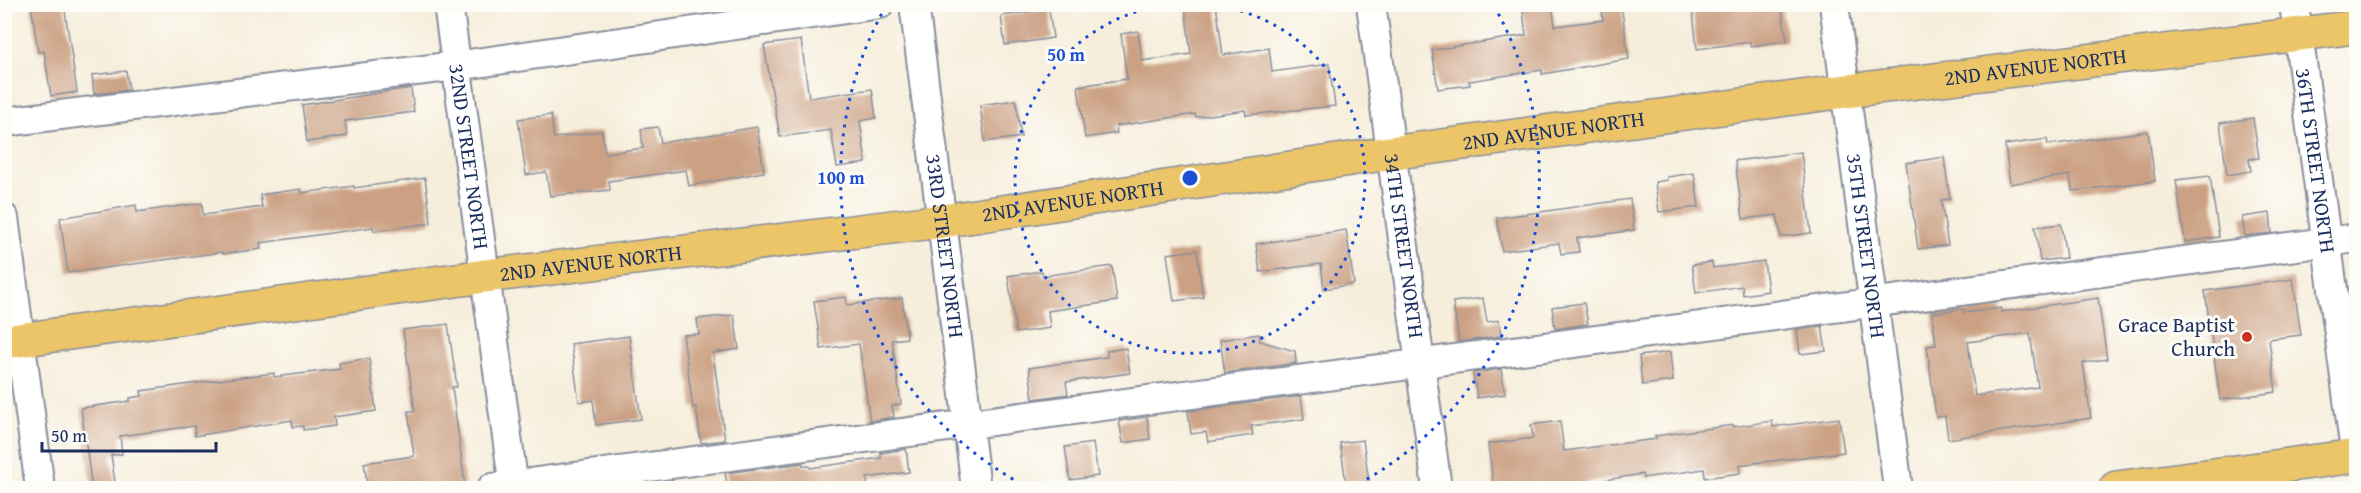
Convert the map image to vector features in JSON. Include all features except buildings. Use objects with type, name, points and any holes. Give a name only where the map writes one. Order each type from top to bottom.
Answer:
[{"type":"main road","name":"2ND AVENUE NORTH","points":[[12,341],[485,276],[942,221],[1390,153],[1846,91],[2296,20],[2356,27]]},
{"type":"main road","points":[[2116,489],[2356,456]]},
{"type":"street","name":"32ND STREET NORTH","points":[[448,4],[485,276],[506,488]]},
{"type":"street","points":[[4,122],[456,66],[880,4]]},
{"type":"street","name":"33RD STREET NORTH","points":[[914,4],[976,489]]},
{"type":"street","name":"34TH STREET NORTH","points":[[1371,4],[1437,489]]},
{"type":"street","name":"35TH STREET NORTH","points":[[1834,4],[1898,489]]},
{"type":"street","name":"36TH STREET NORTH","points":[[2296,20],[2356,456]]},
{"type":"street","points":[[4,218],[12,341],[40,489]]},
{"type":"street","points":[[506,488],[2356,238]]},
{"type":"place","name":"Grace Baptist Church","points":[[2247,337]]}]
